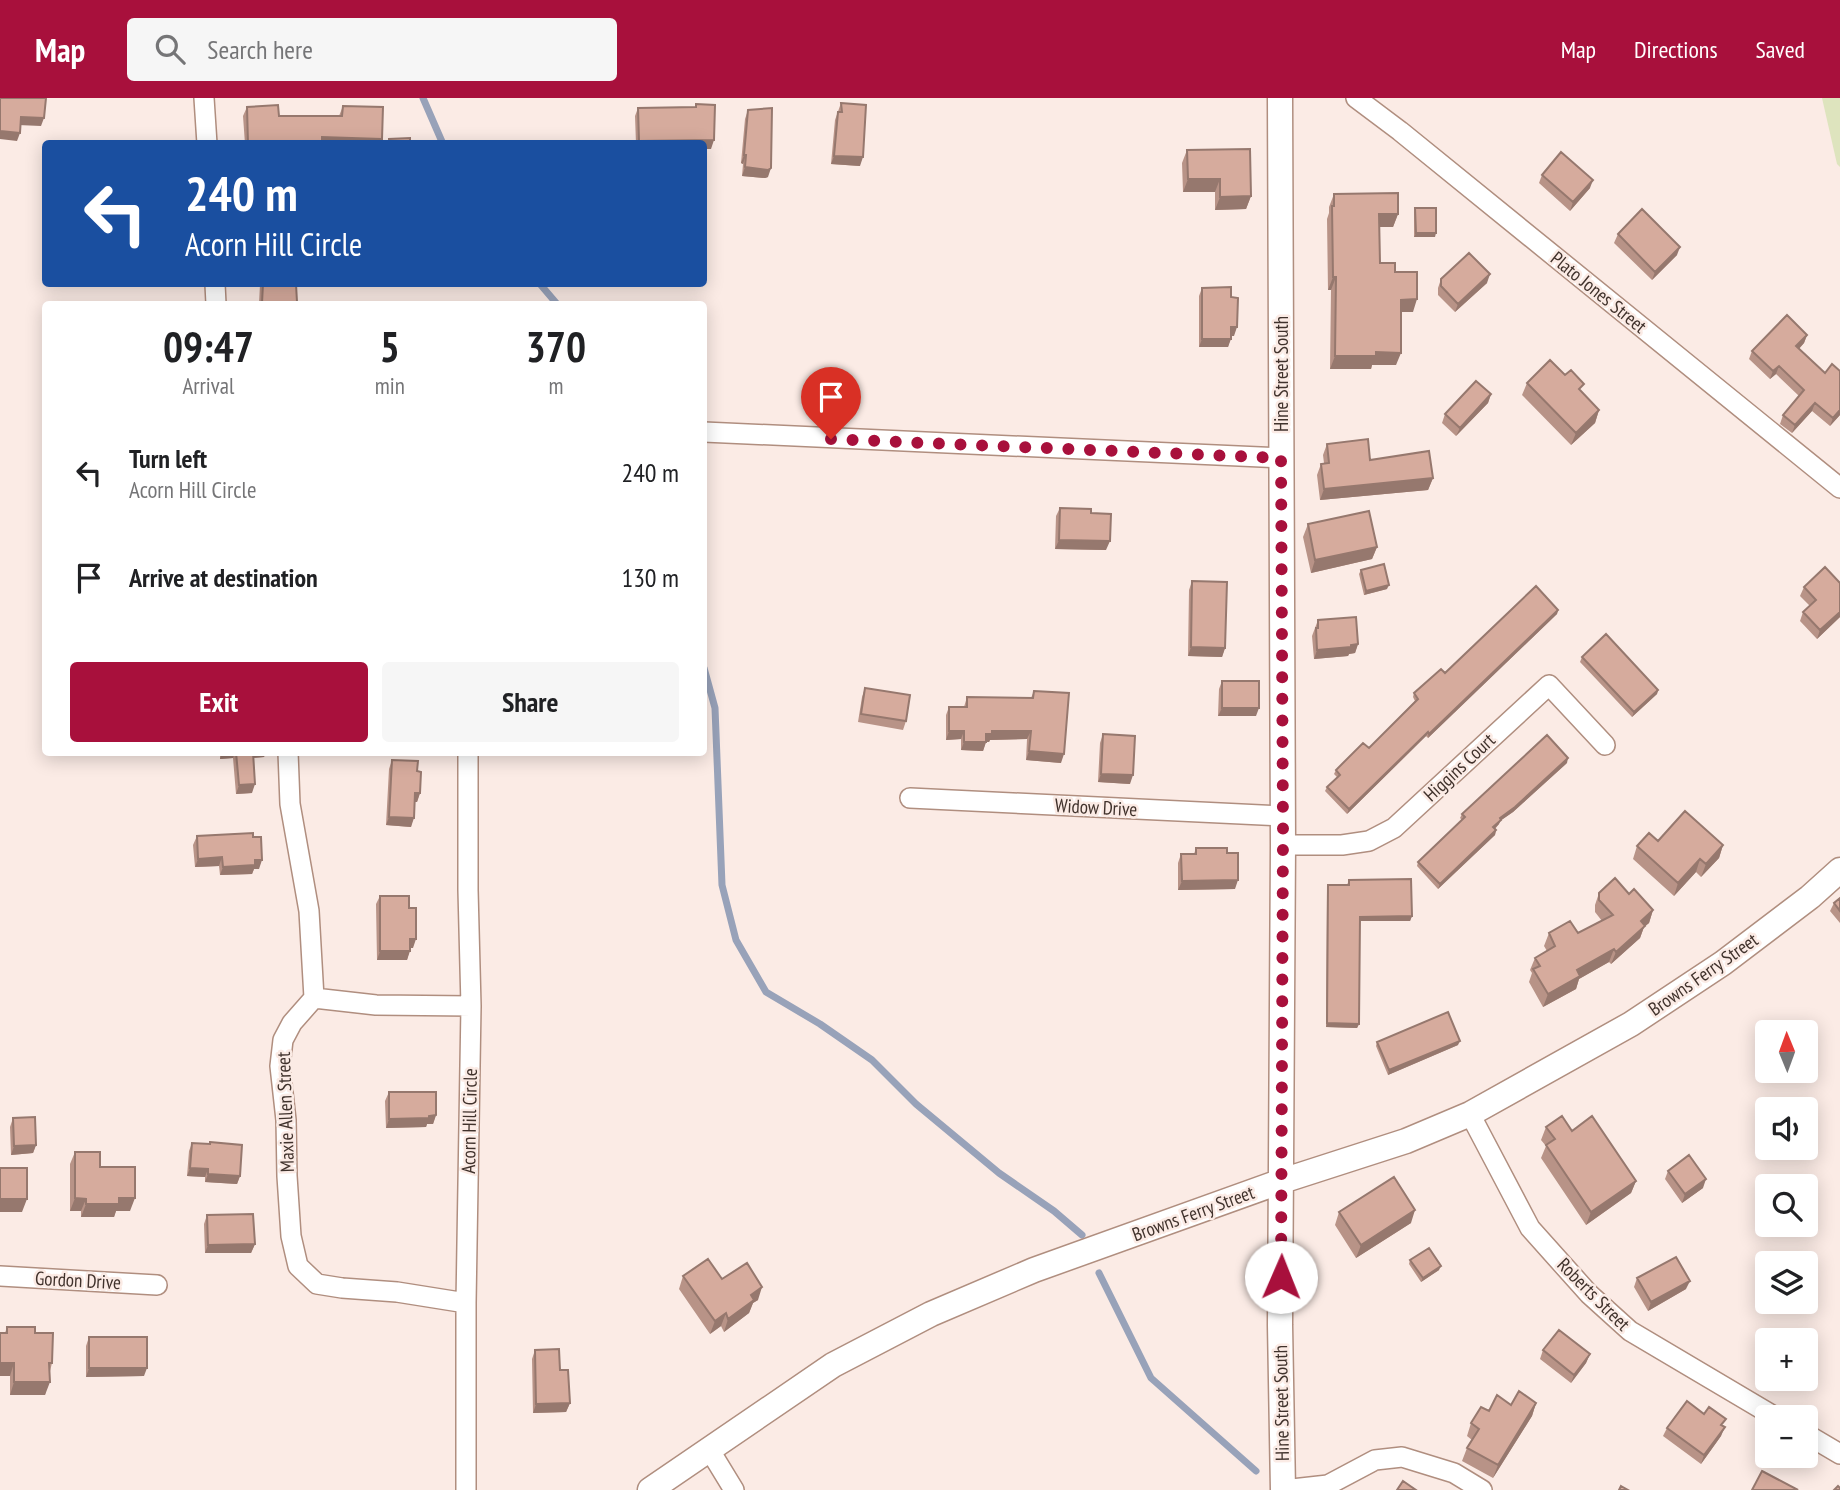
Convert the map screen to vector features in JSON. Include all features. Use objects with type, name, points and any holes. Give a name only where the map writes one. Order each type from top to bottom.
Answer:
[{"type":"street","points":[[204,98],[206,140]]},
{"type":"street","name":"Hine Street South","points":[[1280,98],[1283,816],[1280,1325],[1283,1490]]},
{"type":"street","name":"Plato Jones Street","points":[[1356,98],[1401,131],[1840,488]]},
{"type":"street","points":[[707,432],[1281,458]]},
{"type":"street","name":"Higgins Court","points":[[1283,845],[1342,845],[1369,841],[1394,828],[1549,685],[1605,745]]},
{"type":"street","points":[[289,756],[290,804],[309,911],[314,998],[376,1005],[471,1006]]},
{"type":"street","name":"Acorn Hill Circle","points":[[466,1490],[471,1006],[468,756]]},
{"type":"street","name":"Widow Drive","points":[[910,798],[1283,816]]},
{"type":"street","name":"Browns Ferry Street","points":[[650,1490],[833,1365],[931,1314],[1034,1270],[1282,1181],[1406,1142],[1469,1114],[1631,1024],[1723,963],[1840,870]]},
{"type":"street","name":"Maxie Allen Street","points":[[314,998],[292,1023],[283,1040],[280,1066],[286,1120],[291,1236],[298,1266],[317,1284],[397,1292],[466,1303]]},
{"type":"street","name":"Roberts Street","points":[[1469,1114],[1530,1228],[1588,1294],[1630,1331],[1755,1405]]},
{"type":"street","name":"Gordon Drive","points":[[0,1276],[157,1285]]},
{"type":"street","points":[[1818,1441],[1840,1454]]},
{"type":"street","points":[[709,1449],[734,1490]]},
{"type":"street","points":[[1283,1490],[1328,1485],[1375,1460],[1402,1457],[1454,1473],[1482,1490]]},
{"type":"green space","points":[[1822,98],[1840,98],[1840,167],[1837,164]]},
{"type":"building","points":[[0,98],[46,98],[44,118],[21,117],[20,133],[0,131]]},
{"type":"building","points":[[841,103],[866,105],[863,157],[834,156],[838,112],[842,112]]},
{"type":"building","points":[[696,104],[715,105],[714,140],[639,140],[638,108],[696,107]]},
{"type":"building","points":[[278,105],[279,116],[342,116],[343,106],[383,107],[382,139],[322,137],[322,140],[248,140],[247,107]]},
{"type":"building","points":[[772,108],[771,168],[768,170],[745,167],[748,110]]},
{"type":"building","points":[[410,138],[410,140],[389,140]]},
{"type":"building","points":[[1250,149],[1251,196],[1220,197],[1220,179],[1188,179],[1187,150]]},
{"type":"building","points":[[1561,152],[1593,180],[1573,202],[1542,175]]},
{"type":"building","points":[[1398,193],[1398,214],[1379,214],[1380,263],[1395,263],[1395,272],[1417,272],[1417,299],[1401,300],[1401,353],[1376,352],[1376,356],[1335,356],[1334,194]]},
{"type":"building","points":[[1415,208],[1436,208],[1436,233],[1416,233]]},
{"type":"building","points":[[1642,209],[1680,247],[1655,272],[1618,234]]},
{"type":"building","points":[[1469,253],[1490,274],[1458,304],[1441,286],[1441,279]]},
{"type":"building","points":[[263,287],[296,287],[297,301],[262,301]]},
{"type":"building","points":[[1231,287],[1231,297],[1238,298],[1237,327],[1231,327],[1231,339],[1202,339],[1202,288]]},
{"type":"building","points":[[1787,315],[1807,335],[1796,346],[1825,373],[1832,364],[1840,371],[1840,410],[1833,418],[1815,403],[1795,425],[1783,415],[1804,390],[1779,366],[1773,371],[1752,351]]},
{"type":"building","points":[[1550,360],[1565,375],[1571,370],[1584,384],[1579,389],[1599,410],[1576,433],[1527,383]]},
{"type":"building","points":[[1476,381],[1491,394],[1460,428],[1445,414]]},
{"type":"building","points":[[1368,439],[1370,460],[1429,451],[1433,478],[1324,489],[1321,464],[1329,463],[1327,444]]},
{"type":"building","points":[[1060,508],[1091,509],[1091,513],[1111,514],[1110,541],[1059,540]]},
{"type":"building","points":[[1369,511],[1377,547],[1315,560],[1308,524]]},
{"type":"building","points":[[1384,564],[1389,585],[1366,591],[1361,570]]},
{"type":"building","points":[[1825,567],[1840,583],[1840,612],[1820,630],[1803,612],[1816,600],[1804,587]]},
{"type":"building","points":[[1192,581],[1227,582],[1225,648],[1191,647]]},
{"type":"building","points":[[1536,586],[1558,610],[1349,809],[1327,787],[1340,775],[1336,770],[1363,743],[1369,748],[1418,699],[1414,693],[1441,669],[1445,673]]},
{"type":"building","points":[[1356,617],[1358,644],[1317,650],[1318,620]]},
{"type":"building","points":[[1606,634],[1658,690],[1634,712],[1582,657]]},
{"type":"building","points":[[1222,681],[1259,681],[1259,708],[1222,708]]},
{"type":"building","points":[[865,688],[910,695],[906,721],[861,714]]},
{"type":"building","points":[[1034,691],[1069,693],[1064,754],[1029,751],[1031,731],[992,731],[992,734],[986,734],[986,742],[964,742],[964,731],[949,731],[949,707],[967,707],[967,697],[1033,698]]},
{"type":"building","points":[[1103,734],[1135,736],[1133,775],[1101,774]]},
{"type":"building","points":[[1547,735],[1568,758],[1500,818],[1493,827],[1496,830],[1440,884],[1418,862],[1465,817],[1462,814]]},
{"type":"building","points":[[236,756],[253,756],[255,784],[239,785]]},
{"type":"building","points":[[392,760],[418,761],[417,771],[421,772],[420,793],[415,793],[414,818],[389,817]]},
{"type":"building","points":[[1685,811],[1723,845],[1706,864],[1700,859],[1678,883],[1637,846],[1649,833],[1658,841]]},
{"type":"building","points":[[253,833],[253,837],[261,837],[262,860],[255,860],[255,865],[223,867],[222,857],[198,859],[197,836]]},
{"type":"building","points":[[1196,848],[1227,848],[1227,853],[1238,853],[1238,880],[1182,881],[1181,854],[1196,854]]},
{"type":"building","points":[[1615,878],[1629,894],[1634,889],[1653,910],[1641,921],[1645,926],[1616,952],[1614,949],[1577,970],[1580,976],[1548,994],[1533,969],[1540,966],[1535,958],[1555,946],[1549,933],[1570,921],[1578,933],[1613,915],[1599,900],[1599,893]]},
{"type":"building","points":[[1411,879],[1412,916],[1360,917],[1359,1024],[1327,1023],[1328,885],[1349,885],[1349,880]]},
{"type":"building","points":[[380,896],[409,896],[409,908],[416,908],[416,939],[410,939],[410,951],[380,951]]},
{"type":"building","points":[[1840,898],[1840,911],[1834,903]]},
{"type":"building","points":[[1448,1012],[1460,1041],[1389,1070],[1377,1042]]},
{"type":"building","points":[[389,1092],[436,1092],[436,1115],[429,1118],[389,1119]]},
{"type":"building","points":[[1562,1116],[1572,1131],[1592,1116],[1636,1181],[1591,1212],[1546,1145],[1555,1139],[1546,1127]]},
{"type":"building","points":[[35,1117],[36,1145],[14,1146],[13,1118]]},
{"type":"building","points":[[192,1143],[242,1145],[240,1176],[208,1174],[208,1169],[190,1168]]},
{"type":"building","points":[[75,1152],[100,1152],[100,1167],[135,1167],[135,1198],[119,1198],[119,1204],[86,1204],[86,1199],[75,1198]]},
{"type":"building","points":[[1689,1155],[1706,1179],[1685,1194],[1668,1171]]},
{"type":"building","points":[[0,1168],[27,1168],[27,1199],[0,1199]]},
{"type":"building","points":[[1394,1177],[1415,1210],[1361,1245],[1339,1212]]},
{"type":"building","points":[[253,1214],[255,1244],[208,1245],[207,1215]]},
{"type":"building","points":[[1429,1248],[1441,1266],[1423,1278],[1410,1260]]},
{"type":"building","points":[[1676,1257],[1690,1281],[1651,1302],[1637,1278]]},
{"type":"building","points":[[708,1259],[722,1279],[747,1263],[762,1287],[751,1295],[754,1300],[728,1319],[726,1313],[715,1321],[683,1276]]},
{"type":"building","points":[[7,1327],[35,1327],[35,1333],[53,1333],[52,1363],[49,1363],[50,1382],[14,1382],[14,1363],[0,1363],[0,1333],[7,1333]]},
{"type":"building","points":[[1559,1330],[1590,1354],[1574,1375],[1543,1350]]},
{"type":"building","points":[[89,1337],[147,1337],[147,1368],[89,1368]]},
{"type":"building","points":[[559,1349],[560,1370],[568,1370],[570,1403],[536,1404],[535,1350]]},
{"type":"building","points":[[1519,1391],[1536,1403],[1498,1465],[1467,1448],[1479,1429],[1471,1423],[1481,1407],[1489,1411],[1497,1395],[1511,1405]]},
{"type":"building","points":[[1687,1401],[1704,1414],[1709,1407],[1726,1419],[1721,1425],[1725,1427],[1704,1455],[1667,1428]]},
{"type":"building","points":[[1762,1471],[1798,1490],[1752,1490]]},
{"type":"building","points":[[1403,1481],[1416,1490],[1397,1490]]},
{"type":"waterway","points":[[423,98],[441,140]]},
{"type":"waterway","points":[[543,287],[554,301]]},
{"type":"waterway","points":[[707,679],[715,708],[722,885],[736,940],[766,992],[820,1024],[872,1060],[916,1104],[999,1173],[1054,1211],[1082,1235]]},
{"type":"waterway","points":[[1099,1273],[1151,1378],[1256,1471]]},
{"type":"route","points":[[831,439],[1281,458],[1281,1277]]}]
